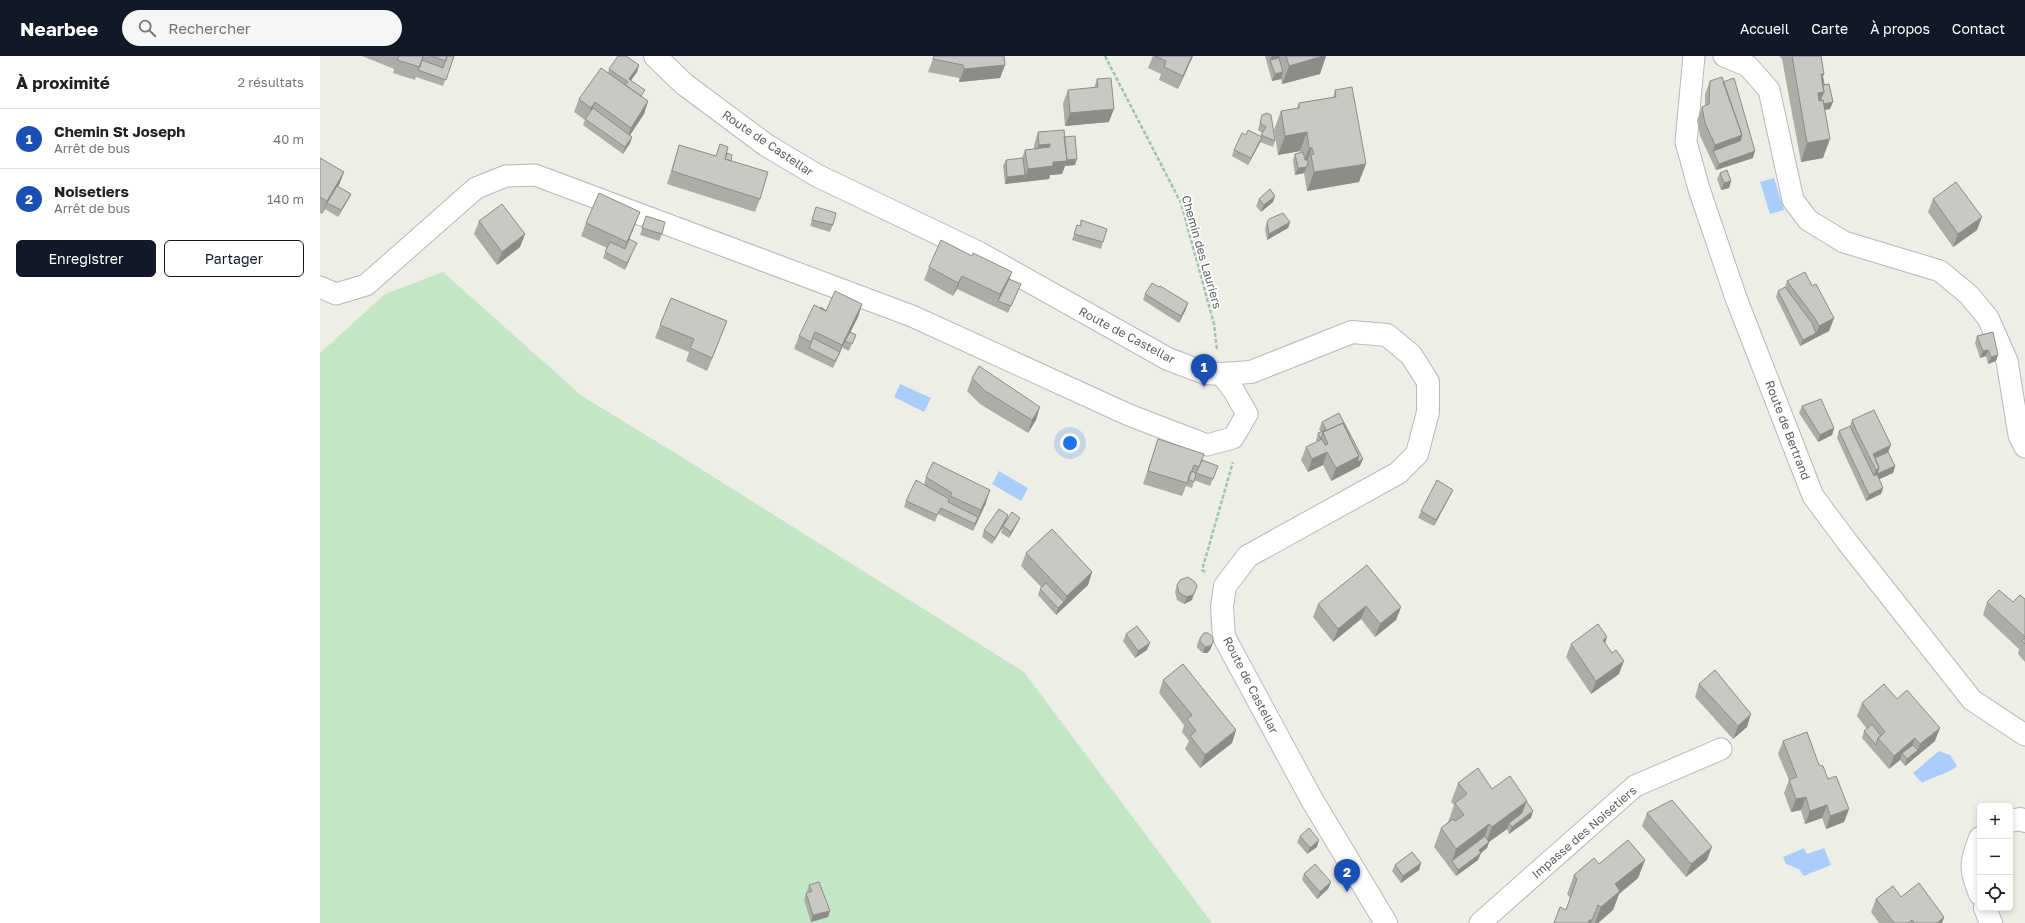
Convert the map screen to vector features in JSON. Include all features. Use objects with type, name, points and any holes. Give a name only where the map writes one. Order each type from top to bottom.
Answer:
[{"type":"street","name":"Route de Castellar","points":[[656,56],[684,84],[766,145],[818,176],[979,253],[1168,359],[1205,372],[1221,374],[1251,372],[1352,332],[1387,335],[1411,355],[1428,382],[1428,412],[1417,454],[1398,474],[1248,556],[1225,586],[1222,607],[1224,637],[1312,800],[1386,923]]},
{"type":"street","points":[[1724,56],[1748,66],[1769,90],[1793,200],[1808,220],[1844,242],[1940,271],[1969,296],[1988,318],[2007,361],[2019,435],[2025,448]]},
{"type":"street","name":"Route de Bertrand","points":[[1700,57],[1686,142],[1699,189],[1736,298],[1813,496],[1848,543],[1972,700],[2025,735]]},
{"type":"street","points":[[320,287],[336,294],[366,285],[476,188],[506,176],[535,175],[912,316],[1129,415],[1207,445],[1233,438],[1247,414],[1234,391],[1221,374]]},
{"type":"street","name":"Impasse des Noisetiers","points":[[1480,923],[1635,786],[1721,750]]},
{"type":"street","points":[[2013,820],[2020,819],[2025,821]]},
{"type":"street","points":[[1977,886],[1972,873],[1973,856],[1980,839]]},
{"type":"street","points":[[1986,911],[1991,923]]},
{"type":"path","name":"Chemin des Lauriers","points":[[1105,56],[1181,203],[1214,324],[1221,374]]},
{"type":"path","points":[[1225,586],[1202,570],[1237,451],[1233,438]]},
{"type":"green space","points":[[443,272],[582,396],[1024,672],[1212,923],[320,923],[320,353],[385,294]]},
{"type":"water","points":[[1774,178],[1784,210],[1770,214],[1760,182]]},
{"type":"water","points":[[900,384],[931,398],[924,412],[894,397]]},
{"type":"water","points":[[999,471],[1028,488],[1021,501],[992,484]]},
{"type":"water","points":[[1939,751],[1950,755],[1957,766],[1922,783],[1913,773]]},
{"type":"water","points":[[1804,848],[1807,854],[1824,848],[1831,865],[1804,876],[1799,869],[1786,864],[1783,857]]},
{"type":"building","points":[[399,56],[423,56],[420,67],[397,60]]},
{"type":"building","points":[[431,56],[447,56],[446,61]]},
{"type":"building","points":[[447,56],[454,56],[446,80],[418,70],[422,60],[443,68]]},
{"type":"building","points":[[618,56],[626,56],[639,65],[629,79],[645,90],[641,96],[625,85],[628,82],[609,69]]},
{"type":"building","points":[[934,56],[1004,56],[1005,65],[964,69],[963,65],[933,59]]},
{"type":"building","points":[[1155,56],[1192,56],[1183,76],[1164,67],[1166,61]]},
{"type":"building","points":[[1286,56],[1323,56],[1289,66]]},
{"type":"building","points":[[1792,56],[1821,56],[1824,74],[1821,74],[1824,92],[1818,93],[1819,101],[1823,100],[1830,139],[1807,143]]},
{"type":"building","points":[[1279,58],[1283,72],[1275,74],[1270,60]]},
{"type":"building","points":[[601,68],[648,101],[631,128],[595,102],[591,108],[579,99]]},
{"type":"building","points":[[1722,77],[1742,135],[1715,145],[1705,123],[1702,107],[1709,104],[1710,81]]},
{"type":"building","points":[[1111,78],[1114,109],[1070,113],[1068,90],[1098,87],[1097,79]]},
{"type":"building","points":[[1734,78],[1755,151],[1719,164],[1713,151],[1740,141],[1742,135],[1723,82]]},
{"type":"building","points":[[1823,78],[1824,85],[1829,84],[1833,102],[1824,104],[1823,100],[1820,100],[1824,92],[1822,81]]},
{"type":"building","points":[[1352,87],[1366,164],[1314,172],[1311,155],[1314,154],[1312,148],[1309,148],[1307,132],[1285,136],[1281,111],[1299,108],[1299,103],[1336,97],[1335,90]]},
{"type":"building","points":[[593,108],[632,137],[625,147],[585,119]]},
{"type":"building","points":[[1267,113],[1271,115],[1275,141],[1261,135],[1266,127],[1260,123],[1262,115]]},
{"type":"building","points":[[1064,130],[1067,161],[1053,162],[1053,166],[1028,169],[1025,150],[1050,147],[1050,144],[1039,145],[1038,132]]},
{"type":"building","points":[[1248,130],[1262,137],[1251,158],[1234,150],[1242,133],[1246,135]]},
{"type":"building","points":[[1075,136],[1077,159],[1067,160],[1064,137]]},
{"type":"building","points":[[720,144],[728,147],[725,159],[768,172],[760,199],[672,171],[679,145],[716,156]]},
{"type":"building","points":[[1303,152],[1305,160],[1308,160],[1307,167],[1298,168],[1295,154]]},
{"type":"building","points":[[727,153],[732,155],[731,161],[725,159]]},
{"type":"building","points":[[320,158],[344,172],[327,201],[320,197]]},
{"type":"building","points":[[1023,158],[1025,175],[1007,177],[1006,160]]},
{"type":"building","points":[[1727,170],[1731,181],[1724,183],[1720,173]]},
{"type":"building","points":[[1956,182],[1982,217],[1958,234],[1933,199]]},
{"type":"building","points":[[337,186],[351,194],[341,210],[327,203]]},
{"type":"building","points":[[1270,189],[1275,196],[1264,205],[1259,199]]},
{"type":"building","points":[[599,193],[640,212],[627,242],[586,223]]},
{"type":"building","points":[[502,204],[525,234],[502,252],[479,221]]},
{"type":"building","points":[[816,207],[836,213],[833,225],[812,220]]},
{"type":"building","points":[[1283,213],[1290,222],[1269,234],[1267,222],[1269,219]]},
{"type":"building","points":[[646,216],[665,222],[662,234],[642,228]]},
{"type":"building","points":[[1081,220],[1107,229],[1103,242],[1074,234],[1077,225],[1081,226]]},
{"type":"building","points":[[629,239],[637,243],[627,263],[605,252],[610,242],[625,249]]},
{"type":"building","points":[[941,240],[972,256],[973,253],[1012,272],[1000,294],[962,276],[958,283],[929,267]]},
{"type":"building","points":[[1805,272],[1812,286],[1816,284],[1834,318],[1819,326],[1787,281]]},
{"type":"building","points":[[1009,279],[1021,284],[1011,306],[998,301]]},
{"type":"building","points":[[1152,283],[1159,287],[1160,286],[1188,303],[1181,316],[1145,294]]},
{"type":"building","points":[[1785,287],[1812,323],[1816,333],[1803,340],[1778,291]]},
{"type":"building","points":[[835,291],[862,304],[842,345],[815,332],[811,342],[799,336],[814,305],[826,311]]},
{"type":"building","points":[[671,298],[727,321],[712,358],[690,348],[694,339],[660,325]]},
{"type":"building","points":[[850,332],[856,335],[852,344],[845,341]]},
{"type":"building","points":[[1993,332],[1998,355],[1991,357],[1988,350],[1983,351],[1977,336]]},
{"type":"building","points":[[813,338],[840,352],[835,361],[809,348]]},
{"type":"building","points":[[979,366],[1040,407],[1032,420],[985,391],[972,378]]},
{"type":"building","points":[[1821,399],[1834,428],[1820,435],[1802,406]]},
{"type":"building","points":[[1874,410],[1891,445],[1873,454],[1879,468],[1876,470],[1852,420]]},
{"type":"building","points":[[1339,413],[1363,459],[1357,462],[1359,456],[1343,423],[1323,432],[1321,439],[1318,433],[1326,430],[1322,422]]},
{"type":"building","points":[[1343,423],[1359,456],[1336,468],[1327,452],[1312,459],[1306,447],[1322,439],[1325,445],[1328,444],[1323,432]]},
{"type":"building","points":[[1850,426],[1874,476],[1877,474],[1883,488],[1869,495],[1839,431]]},
{"type":"building","points":[[1158,439],[1204,454],[1199,467],[1194,465],[1187,483],[1148,471]]},
{"type":"building","points":[[1888,452],[1895,466],[1877,474],[1879,468],[1875,458]]},
{"type":"building","points":[[1202,460],[1218,466],[1213,479],[1196,473]]},
{"type":"building","points":[[933,462],[990,490],[981,510],[950,496],[952,493],[926,477]]},
{"type":"building","points":[[1191,471],[1196,473],[1194,482],[1188,479]]},
{"type":"building","points":[[916,480],[949,499],[948,502],[978,517],[975,524],[941,508],[937,515],[906,501]]},
{"type":"building","points":[[1437,480],[1453,490],[1436,520],[1421,511]]},
{"type":"building","points":[[999,509],[1008,515],[995,538],[984,530]]},
{"type":"building","points":[[1012,512],[1020,518],[1011,532],[1003,526]]},
{"type":"building","points":[[1052,529],[1092,572],[1067,596],[1026,553]]},
{"type":"building","points":[[1367,565],[1401,607],[1380,624],[1366,606],[1338,629],[1318,604]]},
{"type":"building","points":[[1188,577],[1195,582],[1197,586],[1194,594],[1187,597],[1179,593],[1177,585],[1180,580]]},
{"type":"building","points":[[1046,583],[1064,602],[1058,608],[1040,589]]},
{"type":"building","points":[[1999,590],[2013,602],[2020,595],[2025,599],[2025,637],[1987,602]]},
{"type":"building","points":[[1598,624],[1607,637],[1603,640],[1612,653],[1616,650],[1624,661],[1596,681],[1571,644]]},
{"type":"building","points":[[1137,626],[1150,643],[1138,651],[1126,634]]},
{"type":"building","points":[[1204,633],[1208,633],[1213,637],[1213,643],[1210,646],[1205,647],[1200,641],[1200,638]]},
{"type":"building","points":[[1183,664],[1236,730],[1205,755],[1190,736],[1196,731],[1187,719],[1192,715],[1163,680]]},
{"type":"building","points":[[1715,670],[1751,714],[1738,726],[1699,684]]},
{"type":"building","points":[[1884,684],[1897,699],[1907,690],[1940,728],[1920,744],[1915,738],[1894,756],[1878,738],[1885,732],[1862,703]]},
{"type":"building","points":[[1872,724],[1881,736],[1878,738],[1876,745],[1864,731]]},
{"type":"building","points":[[1807,732],[1819,765],[1823,766],[1828,779],[1836,776],[1849,809],[1830,816],[1827,805],[1810,811],[1806,797],[1796,799],[1789,780],[1797,777],[1783,741]]},
{"type":"building","points":[[1913,745],[1918,750],[1907,759],[1902,753]]},
{"type":"building","points":[[1478,768],[1492,789],[1510,776],[1527,801],[1492,827],[1489,824],[1456,849],[1441,828],[1453,819],[1455,821],[1464,815],[1455,803],[1467,794],[1458,783]]},
{"type":"building","points":[[1672,800],[1712,847],[1691,864],[1647,813]]},
{"type":"building","points":[[1526,801],[1533,811],[1512,827],[1509,823],[1522,813]]},
{"type":"building","points":[[1309,828],[1319,840],[1310,848],[1300,836]]},
{"type":"building","points":[[1485,836],[1489,842],[1479,850],[1481,853],[1458,870],[1452,861]]},
{"type":"building","points":[[1628,840],[1645,860],[1615,884],[1620,891],[1601,907],[1598,905],[1592,920],[1589,920],[1588,923],[1554,923],[1560,907],[1566,910],[1577,879],[1574,875],[1594,858],[1599,864]]},
{"type":"building","points":[[1412,852],[1421,863],[1403,876],[1395,865]]},
{"type":"building","points":[[1315,864],[1331,882],[1320,892],[1304,874]]},
{"type":"building","points":[[819,882],[830,911],[813,915],[806,893],[812,891],[809,885]]},
{"type":"building","points":[[1919,883],[1944,917],[1937,923],[1914,923],[1912,920],[1908,923],[1894,923],[1876,899],[1893,886],[1901,897]]},
{"type":"place","name":"Chemin St Joseph","points":[[1204,387]]},
{"type":"place","name":"Noisetiers","points":[[1347,892]]}]
